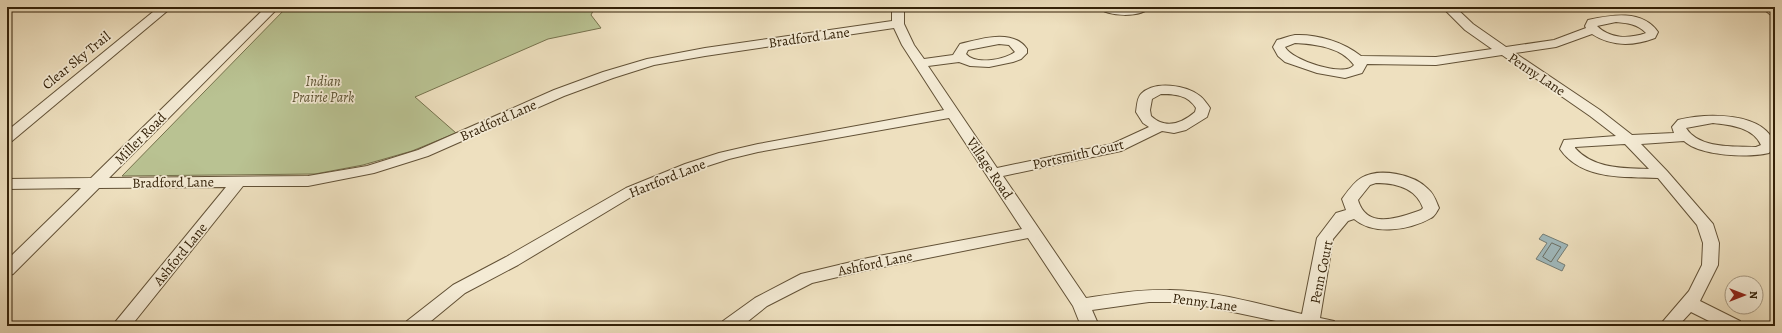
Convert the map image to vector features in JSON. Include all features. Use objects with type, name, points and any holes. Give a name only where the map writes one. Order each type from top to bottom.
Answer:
[{"type":"street","name":"Clear Sky Trail","points":[[7,138],[166,7]]},
{"type":"street","name":"Miller Road","points":[[7,270],[273,7]]},
{"type":"street","name":"Village Road","points":[[898,7],[898,24],[908,45],[1081,305],[1090,326]]},
{"type":"street","points":[[1104,7],[1121,11],[1131,11],[1144,7]]},
{"type":"street","name":"Penny Lane","points":[[1448,7],[1469,27],[1589,108],[1628,139],[1662,174],[1705,224],[1711,243],[1710,266],[1696,294],[1668,326]]},
{"type":"street","points":[[1767,7],[1775,12]]},
{"type":"street","name":"Bradford Lane","points":[[7,184],[308,181],[369,170],[423,153],[566,90],[608,75],[652,62],[705,52],[898,24]]},
{"type":"street","points":[[1358,60],[1361,65],[1359,69],[1354,72],[1335,74],[1293,61],[1281,52],[1279,47],[1281,43],[1286,40],[1309,39],[1319,41],[1345,51],[1358,60],[1436,61],[1556,43],[1593,30]]},
{"type":"street","points":[[920,63],[960,58]]},
{"type":"street","name":"Hartford Lane","points":[[413,326],[459,289],[512,261],[631,191],[690,167],[724,156],[758,148],[953,113]]},
{"type":"street","points":[[1662,174],[1597,169],[1584,165],[1573,158],[1567,149],[1569,142],[1685,137],[1693,142],[1715,149],[1756,151],[1764,150],[1768,145],[1760,133],[1750,127],[1724,120],[1713,119],[1683,123],[1679,127],[1680,131],[1685,137]]},
{"type":"street","name":"Portsmith Court","points":[[994,173],[1116,148],[1160,126]]},
{"type":"street","points":[[1374,178],[1399,180],[1412,185],[1422,192],[1429,200],[1431,208],[1427,214],[1397,224],[1386,225],[1375,223],[1356,212],[1351,206],[1350,199],[1365,182],[1374,178]]},
{"type":"street","name":"Ashford Lane","points":[[121,326],[239,181]]},
{"type":"street","name":"Penn Court","points":[[1310,321],[1326,238],[1342,217],[1356,212]]},
{"type":"street","name":"Ashford Lane","points":[[729,326],[761,302],[806,278],[868,264],[1033,232]]},
{"type":"street","name":"Penny Lane","points":[[1081,305],[1149,296],[1172,296],[1200,299],[1328,326]]},
{"type":"street","points":[[1689,303],[1734,326]]},
{"type":"green space","name":"Indian Prairie Park","points":[[287,7],[595,7],[591,15],[601,28],[548,39],[415,97],[456,133],[412,151],[363,165],[315,174],[122,176]]},
{"type":"water","points":[[1543,234],[1568,245],[1557,261],[1565,265],[1562,271],[1536,259],[1547,243],[1539,239]]}]
